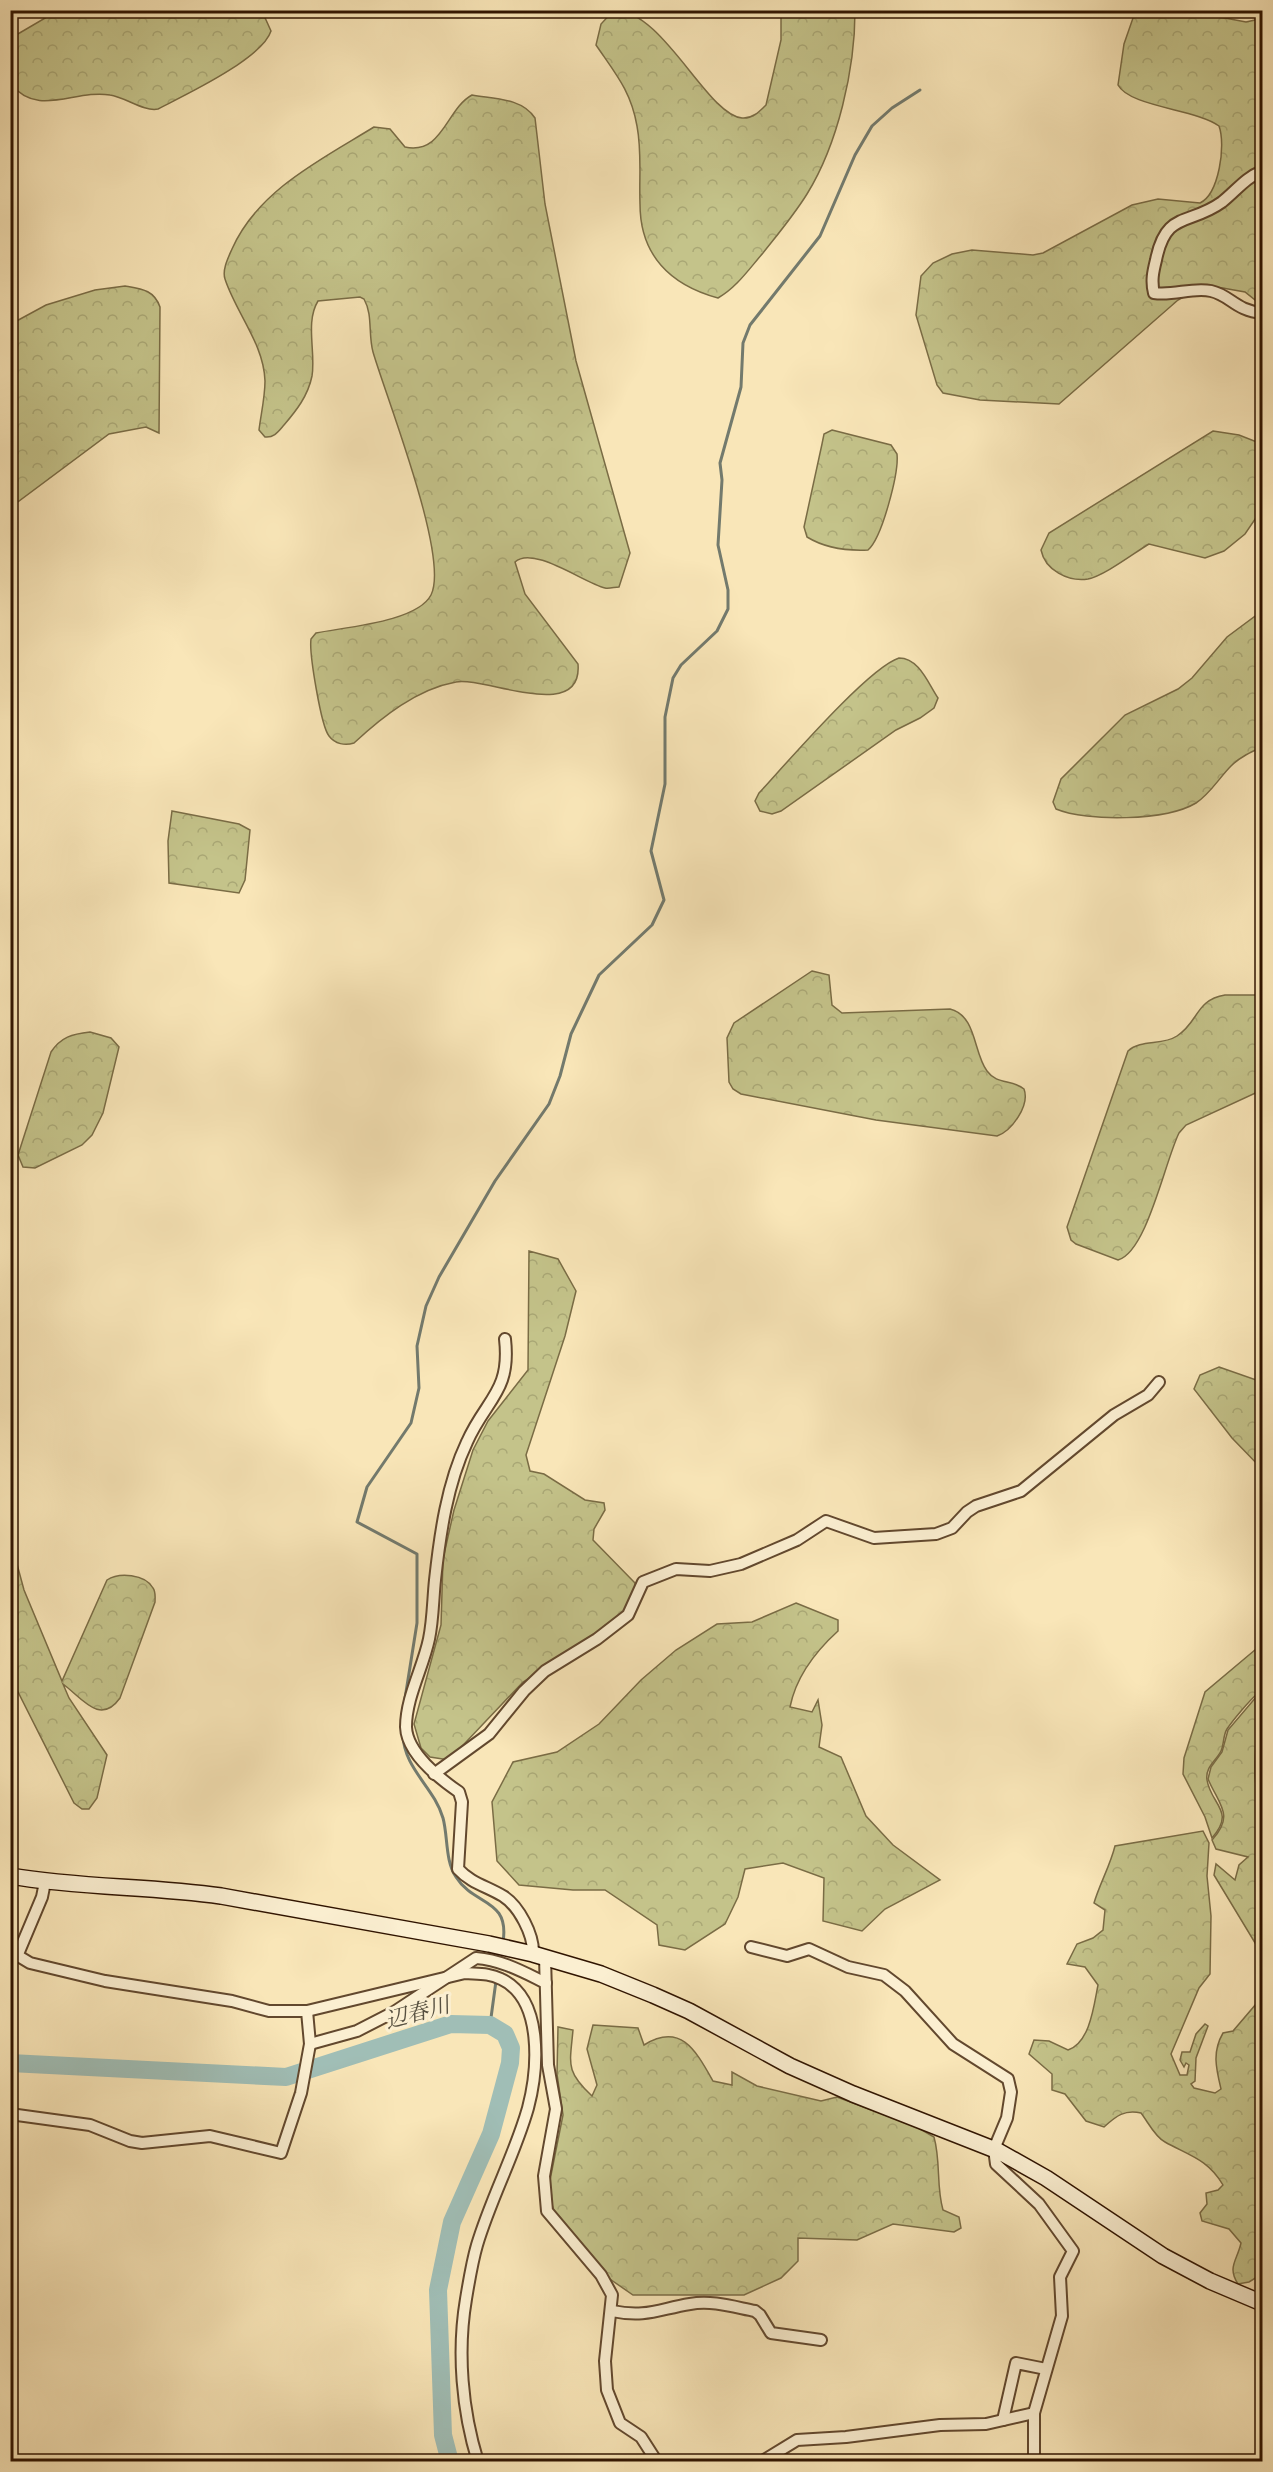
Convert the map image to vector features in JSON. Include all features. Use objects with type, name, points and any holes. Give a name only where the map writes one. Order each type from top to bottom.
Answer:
[{"type":"street","points":[[1263,171],[1251,176],[1221,203],[1177,222],[1164,234],[1151,281],[1154,293],[1170,295],[1193,290],[1213,291],[1239,308],[1263,313]]},
{"type":"street","points":[[506,1339],[504,1382],[466,1443],[446,1505],[438,1550],[429,1638],[413,1690],[406,1729],[417,1752],[434,1774],[459,1792],[462,1802],[458,1869],[470,1882],[504,1897],[524,1921],[539,1955],[546,1983],[548,2065],[556,2109],[544,2176],[547,2211],[601,2275],[612,2295],[605,2361],[607,2390],[620,2423],[641,2438],[657,2462]]},
{"type":"street","points":[[434,1774],[489,1734],[524,1691],[545,1671],[597,1639],[628,1615],[644,1582],[676,1569],[710,1571],[741,1564],[797,1540],[826,1521],[874,1538],[936,1534],[952,1528],[976,1506],[1021,1491],[1114,1415],[1148,1395],[1159,1382]]},
{"type":"street","points":[[10,1875],[45,1882],[177,1889],[221,1896],[539,1955],[601,1974],[689,2011],[790,2066],[853,2094],[994,2149],[1046,2178],[1163,2256],[1209,2281],[1263,2302]]},
{"type":"street","points":[[45,1882],[14,1953],[30,1963],[105,1981],[232,2001],[269,2011],[307,2011],[448,1977],[487,1974],[503,1980],[529,2009],[535,2045],[534,2073],[528,2108],[476,2246],[465,2301],[461,2362],[466,2408],[478,2462]]},
{"type":"street","points":[[751,1947],[787,1956],[809,1949],[848,1967],[884,1975],[905,1990],[953,2044],[1008,2079],[1011,2092],[1007,2118],[994,2149],[996,2164],[1039,2204],[1073,2251],[1060,2277],[1062,2316],[1034,2413],[1034,2462]]},
{"type":"street","points":[[309,2048],[357,2031],[394,2012],[476,1958],[491,1959],[546,1983]]},
{"type":"street","points":[[10,2114],[90,2125],[130,2141],[142,2143],[210,2136],[281,2153],[302,2093],[309,2048],[307,2011]]},
{"type":"street","points":[[612,2311],[629,2315],[654,2314],[690,2304],[716,2303],[755,2311],[771,2333],[821,2340]]},
{"type":"street","points":[[1003,2420],[1017,2363],[1047,2369]]},
{"type":"street","points":[[760,2462],[797,2440],[1003,2420],[1034,2413]]},
{"type":"green space","points":[[614,10],[632,15],[650,26],[714,100],[728,112],[742,118],[755,115],[766,105],[781,40],[781,14],[776,11],[855,11],[852,57],[843,106],[818,174],[797,209],[763,253],[737,283],[718,298],[686,285],[672,276],[652,253],[645,238],[641,222],[639,145],[634,114],[626,92],[596,45],[601,24]]},
{"type":"green space","points":[[57,11],[262,11],[271,31],[265,42],[238,64],[203,86],[158,109],[147,108],[110,95],[97,94],[45,101],[33,99],[22,94],[11,84],[11,38]]},
{"type":"green space","points":[[1262,11],[1262,314],[1260,304],[1245,292],[1217,287],[1198,289],[1178,300],[1059,404],[980,400],[943,393],[937,385],[916,315],[921,276],[933,263],[952,254],[972,250],[1033,255],[1043,253],[1132,205],[1158,199],[1200,203],[1212,190],[1221,156],[1219,126],[1209,120],[1136,98],[1118,85],[1124,44],[1133,18],[1146,12],[1209,15],[1246,22],[1255,20]]},
{"type":"green space","points":[[472,95],[515,103],[530,111],[535,118],[545,204],[576,361],[630,553],[619,587],[608,588],[596,585],[546,561],[523,558],[515,562],[525,594],[578,664],[575,682],[565,691],[549,694],[529,693],[469,682],[456,682],[428,691],[401,705],[354,743],[340,744],[329,736],[319,705],[311,639],[316,633],[396,617],[423,604],[431,595],[434,576],[432,548],[424,514],[414,476],[373,352],[367,305],[364,299],[360,297],[318,301],[312,318],[313,367],[308,390],[297,409],[280,430],[265,437],[259,430],[265,387],[260,354],[230,292],[224,275],[225,268],[243,228],[275,193],[293,178],[374,127],[390,129],[405,147],[418,148],[428,144],[436,138],[463,102]]},
{"type":"green space","points":[[125,286],[142,289],[151,294],[160,307],[159,433],[146,427],[109,434],[11,507],[11,324],[46,305],[95,290]]},
{"type":"green space","points":[[832,430],[891,445],[897,454],[895,475],[884,519],[879,533],[868,550],[836,548],[821,544],[807,537],[804,527],[824,434]]},
{"type":"green space","points":[[1213,431],[1239,435],[1262,444],[1262,509],[1245,534],[1224,551],[1205,558],[1149,544],[1110,569],[1088,579],[1073,579],[1065,576],[1052,569],[1047,563],[1041,550],[1049,533]]},
{"type":"green space","points":[[1262,611],[1262,747],[1238,760],[1210,791],[1196,803],[1183,809],[1147,816],[1106,818],[1056,809],[1053,802],[1061,779],[1125,715],[1178,689],[1192,678],[1227,637]]},
{"type":"green space","points":[[899,658],[912,662],[922,672],[938,698],[934,708],[896,730],[781,811],[772,814],[760,811],[755,801],[759,793],[787,762],[868,679]]},
{"type":"green space","points":[[172,811],[239,824],[250,830],[245,880],[239,893],[169,883],[168,841]]},
{"type":"green space","points":[[812,971],[829,975],[832,1005],[842,1013],[950,1009],[959,1013],[970,1027],[987,1071],[995,1078],[1024,1089],[1022,1110],[1014,1123],[997,1136],[876,1120],[741,1094],[733,1089],[729,1082],[727,1038],[734,1023]]},
{"type":"green space","points":[[1225,995],[1262,995],[1262,1090],[1186,1125],[1179,1133],[1146,1224],[1138,1241],[1128,1253],[1118,1260],[1076,1244],[1071,1240],[1067,1227],[1128,1051],[1139,1045],[1165,1041],[1177,1036],[1190,1024],[1202,1006]]},
{"type":"green space","points":[[90,1032],[111,1038],[119,1047],[103,1113],[92,1135],[82,1145],[35,1168],[23,1167],[18,1155],[51,1052],[68,1037]]},
{"type":"green space","points":[[529,1251],[558,1259],[576,1291],[565,1336],[526,1455],[530,1471],[544,1474],[585,1500],[604,1503],[605,1510],[594,1529],[593,1540],[635,1583],[635,1596],[623,1619],[523,1682],[449,1760],[430,1757],[421,1748],[414,1724],[441,1625],[443,1559],[454,1510],[473,1450],[488,1421],[528,1370]]},
{"type":"green space","points":[[1219,1367],[1262,1382],[1262,1469],[1232,1438],[1194,1389],[1200,1375]]},
{"type":"green space","points":[[11,1509],[14,1553],[24,1590],[62,1681],[107,1580],[125,1575],[138,1577],[149,1583],[155,1591],[155,1602],[120,1698],[113,1706],[105,1710],[91,1707],[63,1684],[69,1698],[107,1755],[97,1798],[89,1809],[82,1809],[74,1803],[11,1678]]},
{"type":"green space","points":[[796,1603],[838,1620],[838,1631],[808,1665],[797,1685],[790,1707],[812,1712],[818,1700],[822,1725],[819,1747],[841,1757],[866,1816],[893,1845],[940,1880],[885,1909],[862,1931],[823,1921],[824,1878],[783,1863],[745,1869],[738,1897],[725,1924],[685,1950],[659,1945],[657,1925],[605,1890],[573,1890],[519,1885],[497,1861],[492,1802],[513,1762],[557,1752],[599,1724],[641,1680],[676,1650],[717,1624],[752,1622]]},
{"type":"green space","points":[[1262,1644],[1262,1717],[1257,1694],[1227,1729],[1221,1751],[1208,1771],[1209,1789],[1222,1814],[1219,1829],[1212,1838],[1205,1817],[1183,1774],[1184,1758],[1205,1692]]},
{"type":"green space","points":[[1257,1696],[1255,1772],[1262,1838],[1257,1840],[1256,1846],[1262,1848],[1262,1960],[1260,1951],[1214,1875],[1216,1864],[1235,1880],[1239,1865],[1248,1857],[1216,1849],[1212,1840],[1223,1824],[1224,1817],[1208,1779],[1211,1767],[1222,1752],[1228,1730]]},
{"type":"green space","points":[[1262,1717],[1262,1749],[1258,1750]]},
{"type":"green space","points":[[1203,1831],[1209,1843],[1207,1876],[1211,1916],[1210,1974],[1199,1988],[1171,2054],[1180,2075],[1187,2075],[1189,2065],[1186,2063],[1184,2067],[1180,2060],[1182,2052],[1190,2052],[1196,2034],[1205,2024],[1208,2026],[1196,2058],[1195,2081],[1191,2084],[1194,2088],[1215,2093],[1221,2089],[1216,2054],[1223,2033],[1233,2031],[1262,1997],[1257,2061],[1262,2081],[1262,2274],[1249,2282],[1238,2284],[1233,2268],[1241,2243],[1229,2229],[1202,2221],[1200,2213],[1207,2204],[1206,2193],[1218,2190],[1223,2185],[1211,2169],[1161,2140],[1141,2113],[1121,2114],[1104,2127],[1086,2121],[1065,2094],[1052,2090],[1052,2074],[1029,2054],[1034,2040],[1049,2041],[1068,2050],[1081,2040],[1086,2032],[1093,2013],[1098,1985],[1085,1967],[1067,1964],[1077,1944],[1093,1938],[1103,1930],[1105,1910],[1094,1903],[1115,1846]]},
{"type":"green space","points":[[593,2025],[638,2028],[644,2045],[657,2039],[678,2038],[693,2050],[713,2081],[732,2085],[732,2072],[757,2086],[821,2101],[837,2097],[915,2126],[934,2137],[943,2210],[959,2217],[961,2228],[954,2232],[893,2224],[857,2240],[798,2238],[798,2261],[781,2278],[744,2295],[633,2295],[604,2275],[554,2212],[548,2190],[563,2115],[557,2074],[558,2027],[573,2030],[571,2066],[573,2073],[592,2096],[597,2085],[587,2049]]},
{"type":"waterway","points":[[403,1711],[417,1623],[417,1554],[357,1522],[367,1487],[411,1423],[419,1388],[417,1346],[426,1306],[439,1277],[495,1181],[549,1104],[560,1076],[571,1034],[599,975],[652,925],[664,900],[651,851],[665,784],[665,717],[673,678],[681,665],[717,631],[728,609],[728,590],[718,545],[722,480],[720,463],[741,387],[743,343],[750,325],[820,236],[855,155],[872,126],[892,108],[920,90]]},
{"type":"waterway","points":[[403,1735],[408,1758],[439,1807],[443,1818],[452,1871],[463,1886],[496,1910],[504,1928],[503,1942]]},
{"type":"waterway","points":[[490,2025],[496,1981]]},
{"type":"waterway","name":"辺春川","points":[[10,2063],[286,2077],[451,2024],[490,2025],[505,2034],[511,2048],[510,2063],[491,2134],[452,2222],[438,2290],[443,2435],[450,2462]]}]
